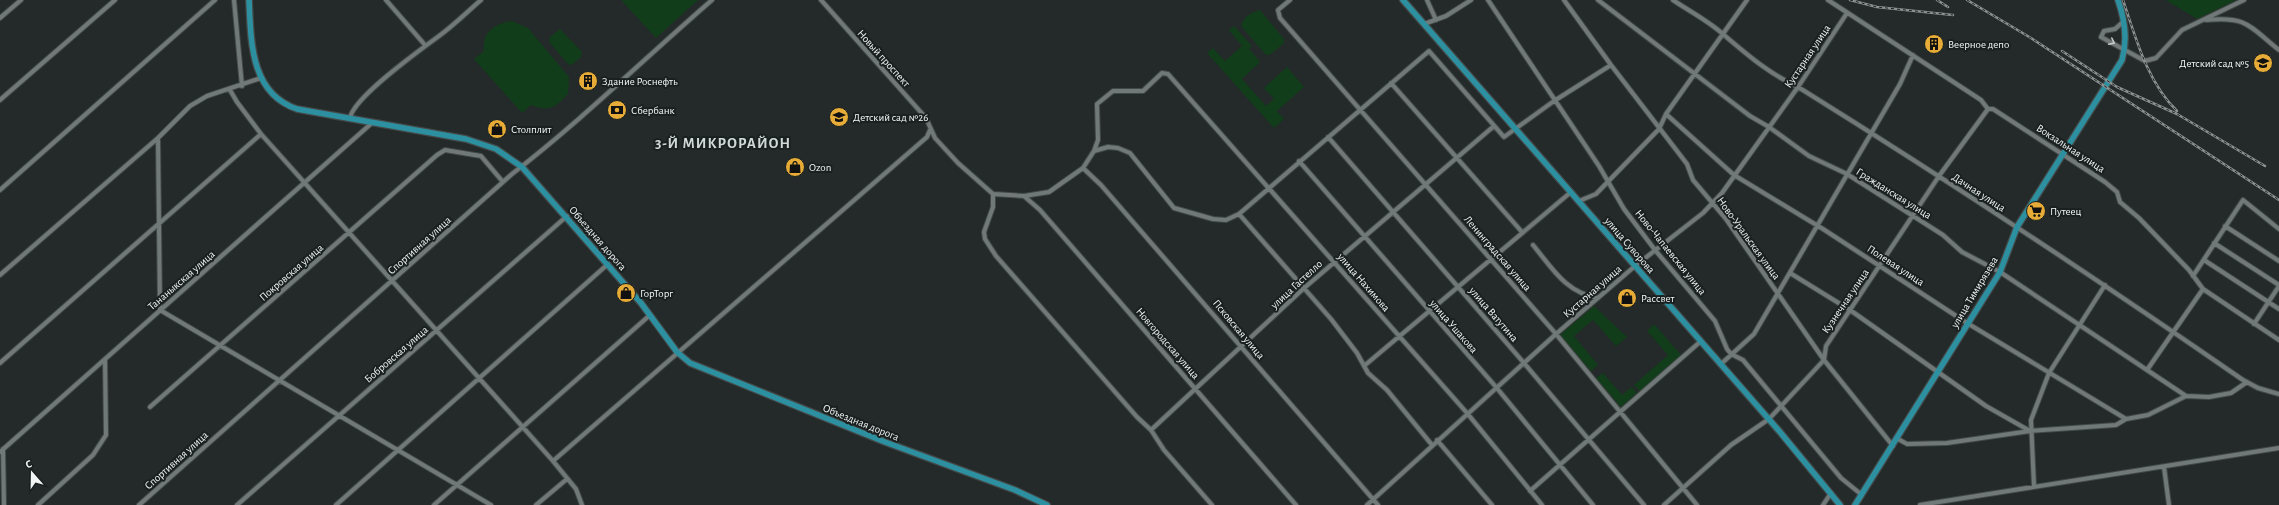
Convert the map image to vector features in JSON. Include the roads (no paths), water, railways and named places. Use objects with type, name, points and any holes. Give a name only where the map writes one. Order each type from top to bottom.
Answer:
[{"type":"main road","name":"Объездная дорога","points":[[249,0],[254,58],[261,78],[271,95],[288,107],[477,142],[496,149],[522,167],[567,216],[650,315],[676,352],[690,363],[713,374],[884,442],[1015,490],[1047,505]]},
{"type":"main road","name":"улица Суворова","points":[[1403,0],[1769,419],[1840,505]]},
{"type":"main road","points":[[2118,0],[2124,21],[2125,50]]},
{"type":"main road","name":"улица Тимирязева","points":[[1855,505],[1898,439],[1938,370],[2000,272],[2017,227],[2119,64],[2125,50]]},
{"type":"street","points":[[0,18],[21,0]]},
{"type":"street","points":[[0,100],[115,0]]},
{"type":"street","points":[[0,190],[215,0]]},
{"type":"street","points":[[234,0],[242,86]]},
{"type":"street","points":[[386,0],[425,45]]},
{"type":"street","points":[[350,118],[357,105],[425,45],[439,36],[481,0]]},
{"type":"street","name":"Спортивная улица","points":[[139,505],[503,182],[620,83],[712,0]]},
{"type":"street","name":"Новый проспект","points":[[821,0],[926,118],[930,130],[958,163],[993,194]]},
{"type":"street","name":"Ленинградская улица","points":[[1290,0],[1278,10],[1280,18],[1556,334],[1696,505]]},
{"type":"street","points":[[1427,0],[1436,20]]},
{"type":"street","points":[[1424,24],[1436,20],[1471,0]]},
{"type":"street","name":"Ново-Чапаевская улица","points":[[1488,0],[1554,101],[1599,166],[1607,182],[1655,250],[1715,321],[1727,349],[1731,354],[1743,360],[1841,478],[1862,495]]},
{"type":"street","name":"Ново-Уральская улица","points":[[1564,0],[1611,65],[1687,164],[1693,180],[1726,218],[1824,360],[1893,446]]},
{"type":"street","name":"Гражданская улица","points":[[1598,0],[1689,68],[1694,76],[1750,116],[1769,127],[1810,156],[1847,174],[1913,215],[1943,235],[1962,252],[2000,272],[2186,396]]},
{"type":"street","name":"Дачная улица","points":[[1672,0],[1724,34],[1753,60],[1778,77],[1798,86],[1939,176],[2106,285],[2247,382],[2279,394]]},
{"type":"street","points":[[1579,201],[1596,194],[1659,129],[1666,114],[1747,0]]},
{"type":"street","name":"Вокзальная улица","points":[[1828,0],[1981,100],[1988,109],[1993,109],[2063,153],[2117,192],[2120,202],[2139,218],[2193,276],[2203,289],[2279,340]]},
{"type":"street","points":[[2124,21],[2114,29],[2104,31],[2101,37],[2145,61],[2156,58],[2182,30],[2244,0]]},
{"type":"street","name":"Кустарная улица","points":[[1367,505],[1437,440],[1556,334],[1635,266],[1703,213],[1734,176],[1798,86],[1847,13]]},
{"type":"street","points":[[2204,20],[2227,18],[2244,22],[2279,50]]},
{"type":"street","points":[[1212,505],[1164,450],[1151,430],[1137,417],[996,256],[985,239],[984,232],[993,207],[993,194],[1024,196],[1049,192],[1077,170],[1083,168],[1094,151],[1108,147],[1118,148],[1130,153],[1174,208],[1213,219],[1226,220],[1240,214],[1429,51],[1504,137],[1554,101],[1611,65]]},
{"type":"street","points":[[1721,364],[1754,334],[1818,225],[1870,132],[1900,84],[1913,55]]},
{"type":"street","name":"улица Нахимова","points":[[1094,151],[1098,140],[1097,104],[1113,90],[1123,92],[1143,90],[1162,73],[1168,74],[1467,413],[1542,505]]},
{"type":"street","points":[[0,275],[158,138],[190,106],[208,96],[242,86],[261,78]]},
{"type":"street","points":[[1391,83],[1522,232]]},
{"type":"street","points":[[230,90],[261,134],[306,183],[391,282],[552,461],[576,490],[582,505]]},
{"type":"street","name":"Кузнечная улица","points":[[1664,505],[1731,445],[1769,419],[1824,360],[1826,346],[1939,176],[1988,109]]},
{"type":"street","name":"Полевая улица","points":[[1666,114],[1734,176],[1818,225],[1967,323],[2126,419]]},
{"type":"street","name":"Тананыкская улица","points":[[2,450],[306,183],[373,122]]},
{"type":"street","name":"улица Гастелло","points":[[1151,430],[1303,289],[1494,126]]},
{"type":"street","points":[[552,461],[676,352],[927,137],[930,130]]},
{"type":"street","points":[[0,363],[261,134]]},
{"type":"street","name":"улица Ватутина","points":[[1328,137],[1524,362],[1588,441],[1644,505]]},
{"type":"street","points":[[158,138],[160,310],[219,347],[279,380],[491,505]]},
{"type":"street","name":"Покровская улица","points":[[150,407],[437,154],[445,150],[481,156],[503,182]]},
{"type":"street","name":"улица Ушакова","points":[[1299,162],[1496,387],[1593,505]]},
{"type":"street","name":"Псковская улица","points":[[1083,168],[1101,184],[1378,505]]},
{"type":"street","points":[[1364,366],[1400,337],[1457,286],[1571,192]]},
{"type":"street","name":"Новгородская улица","points":[[1024,196],[1040,210],[1296,505]]},
{"type":"street","points":[[2193,276],[2243,200],[2279,229]]},
{"type":"street","points":[[1240,214],[1248,226],[1331,319],[1357,353],[1368,373],[1387,390],[1432,445]]},
{"type":"street","name":"Бобровская улица","points":[[237,505],[567,216]]},
{"type":"street","points":[[2225,226],[2279,261]]},
{"type":"street","points":[[2214,244],[2279,285],[2254,324]]},
{"type":"street","points":[[1533,245],[1570,288],[1584,296],[1598,298]]},
{"type":"street","points":[[2204,260],[2279,309]]},
{"type":"street","points":[[336,505],[608,264]]},
{"type":"street","points":[[1790,273],[1850,310],[1938,370],[1986,406],[2030,431]]},
{"type":"street","points":[[2034,486],[2030,431],[2032,420],[2049,373],[2106,285]]},
{"type":"street","points":[[2147,370],[2203,289]]},
{"type":"street","points":[[434,505],[650,315]]},
{"type":"street","points":[[1530,491],[1621,413],[1701,341]]},
{"type":"street","points":[[38,505],[93,455],[106,435],[105,359]]},
{"type":"street","points":[[1898,439],[1907,444],[1946,443],[2030,431],[2116,425],[2126,419],[2148,415],[2186,396],[2209,397],[2231,393],[2247,382]]},
{"type":"street","points":[[1437,440],[1492,505]]},
{"type":"street","points":[[1920,505],[2279,448]]},
{"type":"street","points":[[2,450],[4,505]]},
{"type":"street","points":[[2164,467],[2169,505]]},
{"type":"street","points":[[536,505],[567,479]]},
{"type":"street","points":[[1823,505],[1831,493]]},
{"type":"railway","points":[[1850,0],[1877,7],[1953,15]]},
{"type":"railway","points":[[1937,0],[1948,7]]},
{"type":"railway","points":[[1967,0],[2031,38],[2279,200]]},
{"type":"railway","points":[[2123,0],[2150,73],[2158,87],[2177,111]]},
{"type":"railway","points":[[2062,51],[2117,87],[2177,114],[2265,166]]},
{"type":"place","name":"Веерное депо","points":[[1934,44]]},
{"type":"place","name":"Детский сад №5","points":[[2263,63]]},
{"type":"place","name":"Здание Роснефть","points":[[588,81]]},
{"type":"place","name":"Сбербанк","points":[[617,110]]},
{"type":"place","name":"Детский сад №26","points":[[839,117]]},
{"type":"place","name":"Столплит","points":[[497,129]]},
{"type":"place","name":"Ozon","points":[[795,167]]},
{"type":"place","name":"Путеец","points":[[2036,211]]},
{"type":"place","name":"ГорТорг","points":[[626,293]]},
{"type":"place","name":"Рассвет","points":[[1627,298]]},
{"type":"district","name":"3-Й МИКРОРАЙОН","points":[[723,143]]}]
